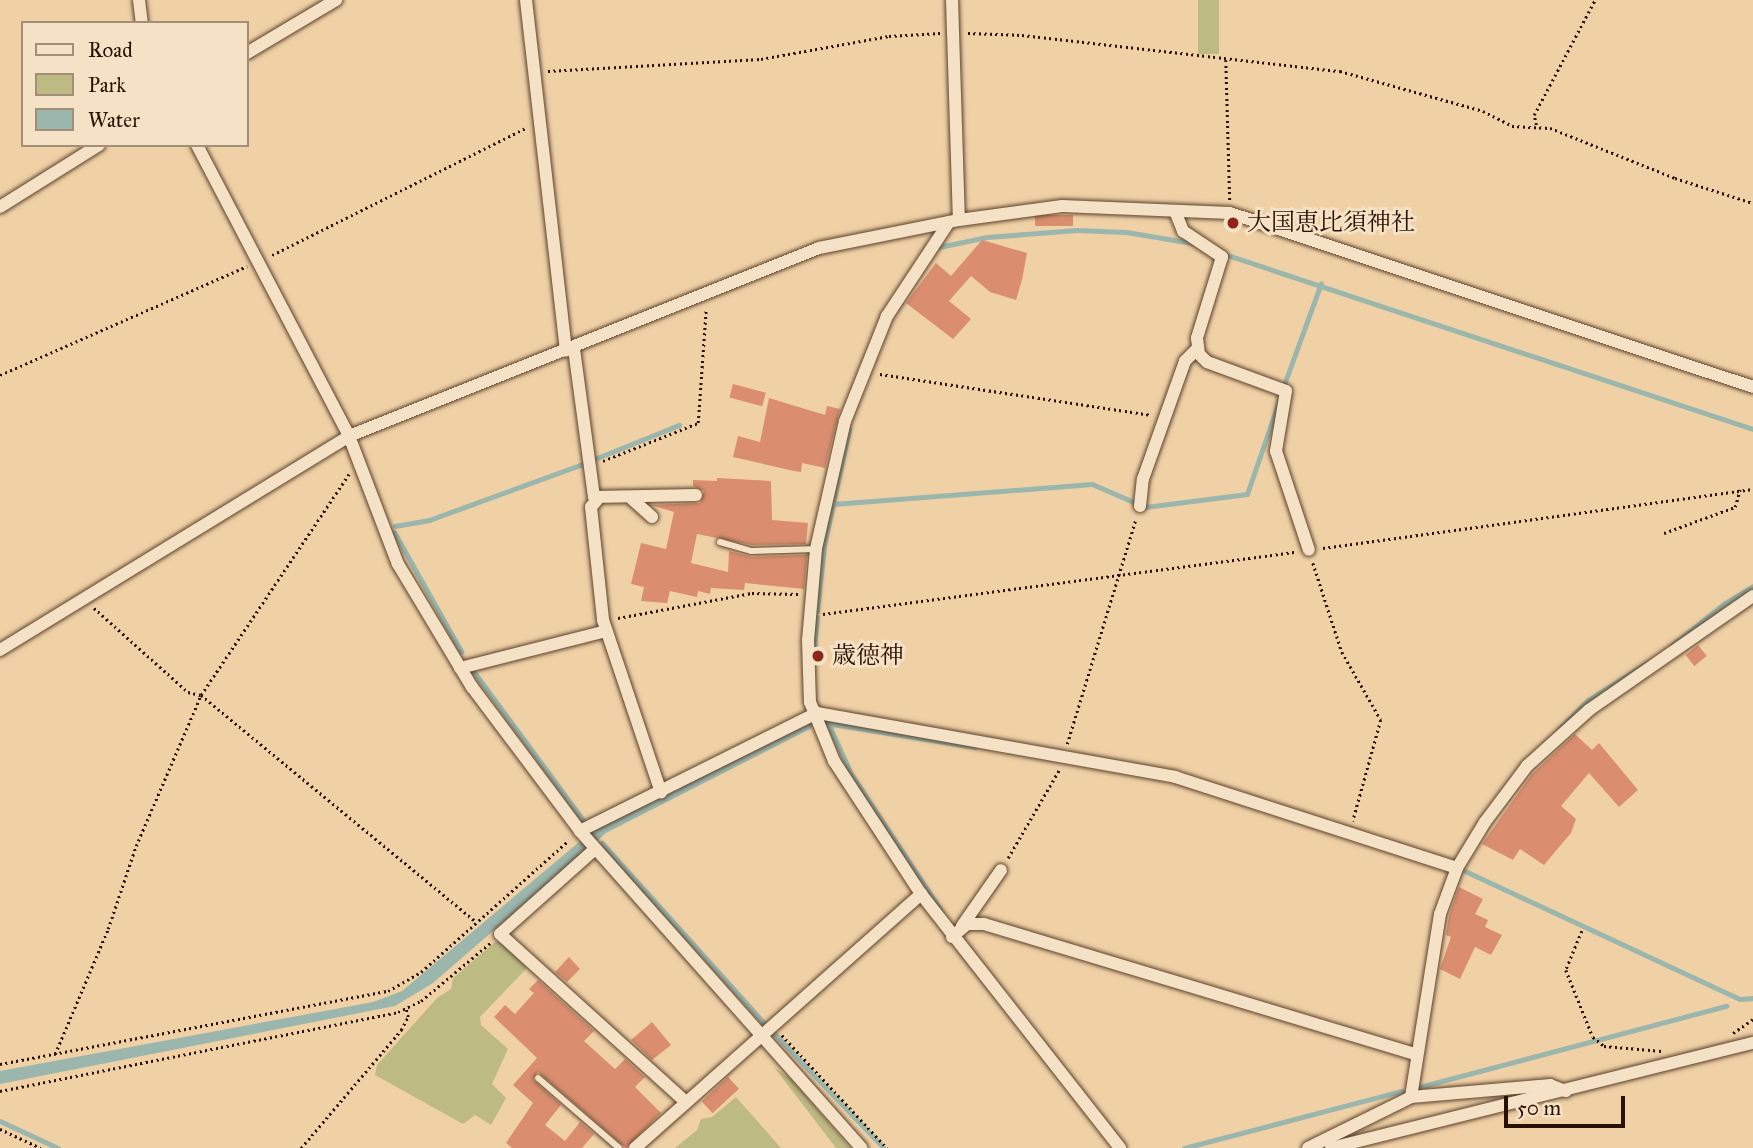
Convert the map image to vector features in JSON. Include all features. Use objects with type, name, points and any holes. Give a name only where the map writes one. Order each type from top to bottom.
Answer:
[{"type":"street","points":[[139,0],[142,21]]},
{"type":"street","points":[[248,51],[336,0]]},
{"type":"street","points":[[526,0],[570,350],[591,492],[597,500]]},
{"type":"street","points":[[952,0],[954,221],[887,316],[845,421],[816,549],[807,676],[834,761],[921,894],[951,937],[1120,1148]]},
{"type":"street","points":[[0,208],[96,147]]},
{"type":"street","points":[[198,147],[349,436],[398,564],[460,668],[581,833],[861,1148]]},
{"type":"street","points":[[0,650],[349,436],[570,350],[707,289],[819,248],[954,221],[1062,206],[1230,213],[1753,387]]},
{"type":"street","points":[[1140,506],[1143,479],[1185,361],[1197,349],[1223,257],[1183,231],[1175,211]]},
{"type":"street","points":[[1197,349],[1207,362],[1286,391],[1276,451],[1309,550]]},
{"type":"street","points":[[661,792],[604,626],[591,507],[597,500],[696,495]]},
{"type":"street","points":[[632,499],[652,517]]},
{"type":"street","points":[[1411,1097],[1415,1054],[1440,914],[1457,868],[1527,766],[1588,710],[1753,596]]},
{"type":"street","points":[[460,668],[604,626]]},
{"type":"street","points":[[581,833],[818,713],[1063,760],[1175,776],[1457,868]]},
{"type":"street","points":[[594,847],[500,934],[685,1101]]},
{"type":"street","points":[[951,937],[962,926],[1001,870]]},
{"type":"street","points":[[635,1148],[760,1034],[921,894]]},
{"type":"street","points":[[962,926],[984,924],[1415,1054]]},
{"type":"street","points":[[1331,1148],[1753,1043]]},
{"type":"street","points":[[1308,1148],[1411,1097],[1550,1085],[1566,1091]]},
{"type":"lane","points":[[720,542],[751,551],[816,549]]},
{"type":"lane","points":[[538,1077],[619,1148]]},
{"type":"path","points":[[1536,125],[1534,115],[1595,0]]},
{"type":"path","points":[[534,73],[761,59],[889,36],[952,33],[1022,35],[1340,71],[1483,111],[1512,125],[1536,125],[1753,203]]},
{"type":"path","points":[[1226,60],[1230,213]]},
{"type":"path","points":[[0,375],[258,261],[540,125]]},
{"type":"path","points":[[587,468],[698,423],[707,289]]},
{"type":"path","points":[[863,372],[1164,419]]},
{"type":"path","points":[[55,1054],[108,929],[136,846],[201,695],[349,473],[359,465]]},
{"type":"path","points":[[810,616],[1753,489]]},
{"type":"path","points":[[1664,533],[1735,507],[1740,490]]},
{"type":"path","points":[[1001,870],[1063,760],[1140,506]]},
{"type":"path","points":[[1309,550],[1342,652],[1381,720],[1349,832]]},
{"type":"path","points":[[604,626],[752,593],[811,595]]},
{"type":"path","points":[[84,599],[188,692],[201,695],[475,922]]},
{"type":"path","points":[[0,1064],[388,991],[421,972],[475,922],[581,833]]},
{"type":"path","points":[[1582,931],[1566,970],[1593,1037],[1604,1046],[1671,1051]]},
{"type":"path","points":[[0,1091],[318,1030],[406,1008],[421,1002],[500,934]]},
{"type":"path","points":[[301,1148],[401,1030],[408,1017],[406,1008]]},
{"type":"path","points":[[772,1024],[887,1148]]},
{"type":"path","points":[[0,1129],[41,1148]]},
{"type":"green space","points":[[1198,0],[1219,0],[1219,54],[1198,54]]},
{"type":"green space","points":[[495,942],[501,942],[527,968],[480,1017],[481,1025],[508,1049],[492,1084],[506,1098],[491,1125],[475,1115],[463,1124],[375,1075],[377,1065],[437,998],[451,989],[453,978]]},
{"type":"green space","points":[[774,1067],[792,1080],[850,1148],[836,1148]]},
{"type":"green space","points":[[736,1097],[781,1148],[675,1148],[697,1130],[701,1119],[712,1117]]},
{"type":"water","points":[[810,723],[812,728],[606,833],[433,983],[395,1006],[0,1084],[0,1071],[373,1002],[402,991],[591,832]]},
{"type":"building","points":[[1035,215],[1073,215],[1073,226],[1035,226]]},
{"type":"building","points":[[982,240],[1027,253],[1022,280],[1016,300],[990,292],[971,276],[949,301],[971,319],[953,339],[906,303],[936,263],[951,276]]},
{"type":"building","points":[[733,384],[766,393],[762,406],[729,398]]},
{"type":"building","points":[[769,398],[825,415],[827,406],[840,409],[825,468],[802,463],[801,472],[733,457],[738,436],[760,442]]},
{"type":"building","points":[[717,478],[771,481],[772,520],[808,523],[806,544],[752,545],[697,534],[691,563],[728,572],[729,551],[751,557],[807,555],[804,589],[745,583],[744,590],[711,588],[710,594],[698,591],[697,597],[670,591],[667,603],[641,601],[644,587],[631,584],[641,543],[666,549],[674,512],[651,505],[700,503],[704,491],[693,486],[693,480],[717,481]]},
{"type":"building","points":[[1698,645],[1707,656],[1694,666],[1686,655]]},
{"type":"building","points":[[1575,734],[1592,750],[1599,743],[1638,790],[1619,807],[1589,773],[1561,806],[1576,819],[1571,833],[1544,865],[1520,849],[1513,860],[1482,844],[1532,774]]},
{"type":"building","points":[[1459,887],[1483,899],[1475,914],[1488,920],[1485,927],[1502,935],[1491,955],[1475,947],[1460,979],[1440,969],[1451,937],[1446,935],[1449,916]]},
{"type":"building","points":[[569,957],[580,969],[567,982],[555,972]]},
{"type":"building","points":[[538,980],[594,1031],[584,1041],[615,1069],[625,1059],[645,1077],[635,1087],[661,1113],[626,1148],[538,1072],[533,1080],[561,1105],[545,1125],[565,1141],[580,1122],[594,1134],[582,1148],[512,1148],[506,1143],[533,1103],[513,1085],[537,1058],[494,1017],[505,1005],[515,1014],[534,993],[529,989]]},
{"type":"building","points":[[652,1022],[671,1045],[652,1060],[631,1040]]},
{"type":"building","points":[[728,1077],[739,1089],[713,1113],[702,1102]]},
{"type":"waterway","points":[[939,247],[987,237],[1077,230],[1126,232],[1192,243]]},
{"type":"waterway","points":[[1221,253],[1753,429]]},
{"type":"waterway","points":[[1285,382],[1321,283]]},
{"type":"waterway","points":[[833,504],[1092,484],[1145,507],[1247,494],[1279,401]]},
{"type":"waterway","points":[[592,460],[679,425]]},
{"type":"waterway","points":[[817,611],[824,545],[849,429]]},
{"type":"waterway","points":[[395,526],[429,520],[583,464]]},
{"type":"waterway","points":[[394,532],[461,651]]},
{"type":"waterway","points":[[1671,646],[1725,603],[1753,586]]},
{"type":"waterway","points":[[814,649],[817,617]]},
{"type":"waterway","points":[[1559,729],[1588,700],[1648,662]]},
{"type":"waterway","points":[[474,672],[586,824]]},
{"type":"waterway","points":[[819,722],[975,747]]},
{"type":"waterway","points":[[828,723],[851,774],[940,909]]},
{"type":"waterway","points":[[602,843],[763,1022]]},
{"type":"waterway","points":[[1465,871],[1740,999],[1753,998]]},
{"type":"waterway","points":[[1419,1087],[1726,1006]]},
{"type":"waterway","points":[[772,1031],[884,1148]]},
{"type":"waterway","points":[[1184,1148],[1402,1091]]},
{"type":"waterway","points":[[0,1121],[58,1148]]},
{"type":"place","name":"大国恵比須神社","points":[[1233,223]]},
{"type":"place","name":"歳徳神","points":[[818,656]]}]
